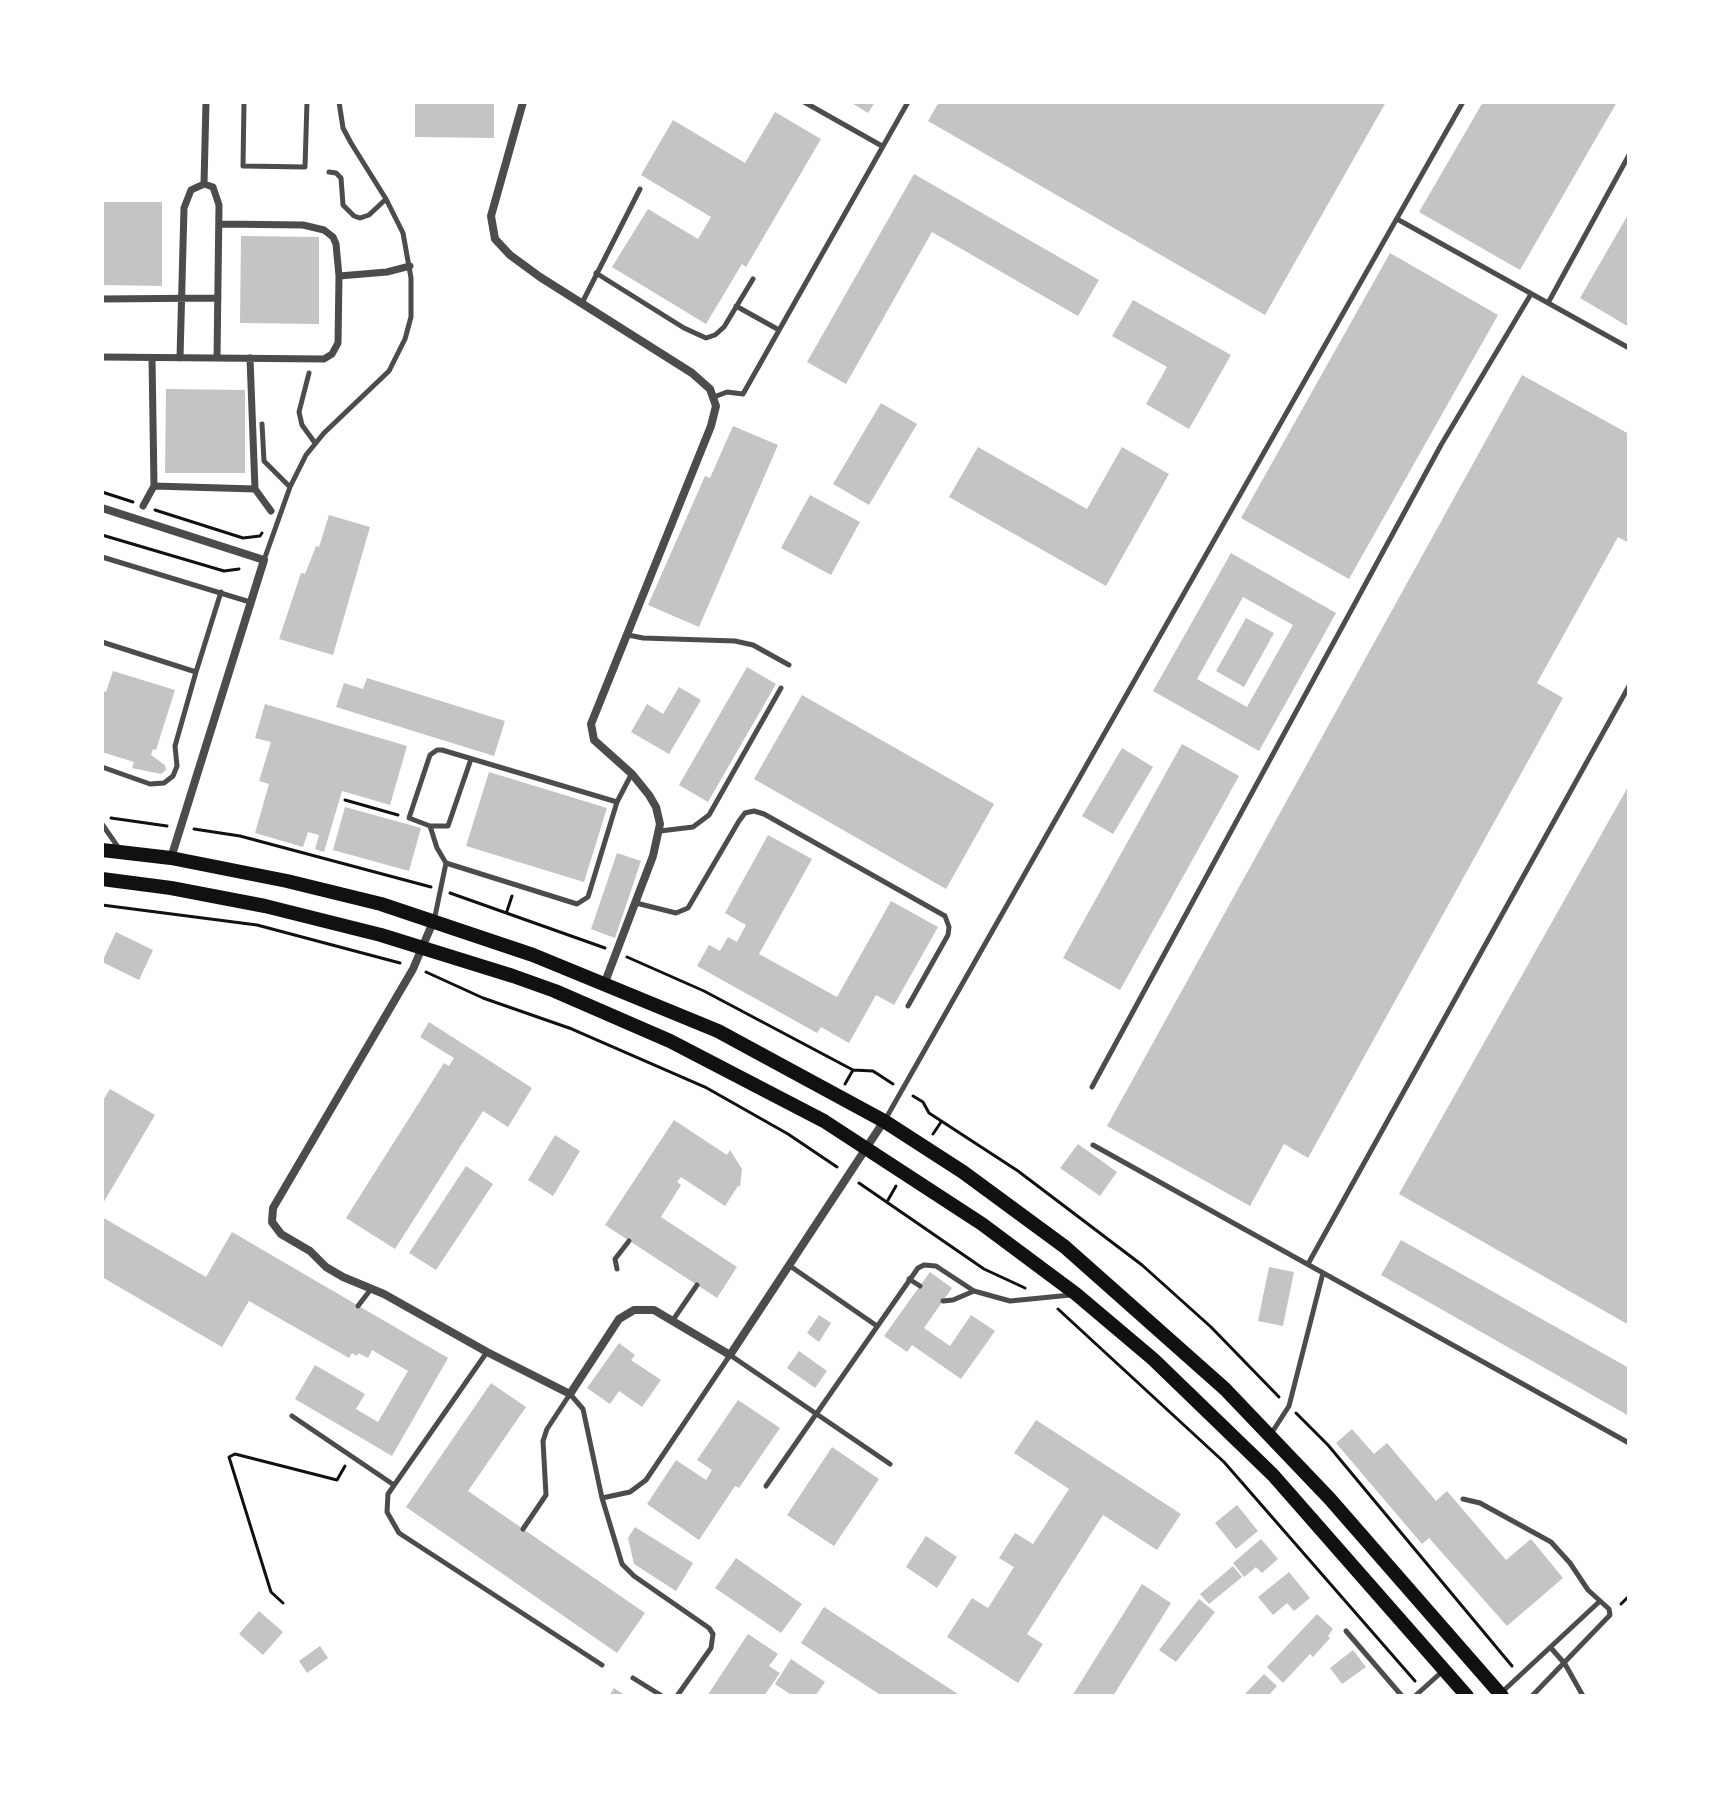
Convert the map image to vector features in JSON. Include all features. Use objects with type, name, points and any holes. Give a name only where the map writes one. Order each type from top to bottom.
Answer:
[{"type":"main road","points":[[102,850],[171,858],[287,881],[381,904],[533,955],[718,1031],[884,1121],[950,1163],[1065,1247],[1179,1347],[1270,1435],[1389,1564],[1500,1695]]},
{"type":"main road","points":[[102,879],[265,906],[424,948],[555,991],[659,1036],[824,1121],[978,1220],[1076,1294],[1153,1359],[1232,1434],[1310,1515],[1467,1696]]},
{"type":"street","points":[[204,184],[206,102]]},
{"type":"street","points":[[523,102],[491,216],[495,239],[510,255],[706,383],[714,397],[715,415],[711,426],[590,730],[603,749],[632,774],[656,807],[660,831],[605,982]]},
{"type":"street","points":[[180,358],[184,208],[191,190],[204,184],[213,187],[217,194],[217,358]]},
{"type":"street","points":[[102,357],[324,359],[332,354],[338,343],[339,276],[333,237],[324,230],[303,225],[219,224]]},
{"type":"street","points":[[339,276],[387,272],[410,266]]},
{"type":"street","points":[[102,299],[218,298]]},
{"type":"street","points":[[143,506],[154,486],[152,358]]},
{"type":"street","points":[[250,358],[255,489],[271,511]]},
{"type":"street","points":[[154,486],[255,489]]},
{"type":"street","points":[[102,508],[264,560],[171,858]]},
{"type":"street","points":[[433,922],[413,969],[271,1213],[274,1227],[335,1272],[372,1288],[570,1394],[624,1314],[634,1310],[647,1309],[673,1320],[730,1355],[884,1121]]},
{"type":"lane","points":[[244,102],[243,166],[305,167],[307,102]]},
{"type":"lane","points":[[264,560],[301,464],[315,443],[371,391],[395,360],[411,317],[413,290],[403,233],[343,128],[339,102]]},
{"type":"lane","points":[[804,102],[882,146]]},
{"type":"lane","points":[[714,397],[727,392],[743,394],[908,102]]},
{"type":"lane","points":[[884,1121],[1463,102]]},
{"type":"lane","points":[[1548,303],[1629,155]]},
{"type":"lane","points":[[329,172],[341,178],[343,205],[354,216],[369,215],[386,199]]},
{"type":"lane","points":[[581,303],[640,189]]},
{"type":"lane","points":[[1397,219],[1629,348]]},
{"type":"lane","points":[[596,273],[684,328],[706,338],[724,327],[753,279]]},
{"type":"lane","points":[[1092,1087],[1441,445],[1531,294]]},
{"type":"lane","points":[[736,306],[779,330]]},
{"type":"lane","points":[[309,373],[299,412],[302,425],[315,443]]},
{"type":"lane","points":[[262,424],[264,461],[290,487]]},
{"type":"lane","points":[[102,557],[250,602]]},
{"type":"lane","points":[[102,767],[150,784],[164,783],[173,776],[177,766],[175,746],[221,592]]},
{"type":"lane","points":[[628,635],[735,641],[753,645],[789,665]]},
{"type":"lane","points":[[102,642],[196,672]]},
{"type":"lane","points":[[1308,1264],[1629,686]]},
{"type":"lane","points":[[660,831],[693,827],[709,815],[781,688]]},
{"type":"lane","points":[[471,759],[448,826],[430,826],[409,818],[428,761],[433,751],[442,750],[617,802]]},
{"type":"lane","points":[[430,826],[446,863],[572,904],[585,901],[617,802],[632,774]]},
{"type":"lane","points":[[636,903],[676,913],[688,908],[745,813],[754,811],[764,814],[945,916],[948,935],[908,1006]]},
{"type":"lane","points":[[102,824],[121,851]]},
{"type":"lane","points":[[433,922],[446,863]]},
{"type":"lane","points":[[1093,1145],[1629,1443]]},
{"type":"lane","points":[[617,1269],[615,1259],[629,1241]]},
{"type":"lane","points":[[766,1486],[918,1268],[930,1265],[974,1291],[1010,1301],[1076,1294]]},
{"type":"lane","points":[[790,1266],[877,1326]]},
{"type":"lane","points":[[1270,1435],[1289,1406],[1323,1273]]},
{"type":"lane","points":[[909,1279],[920,1286]]},
{"type":"lane","points":[[673,1320],[697,1285]]},
{"type":"lane","points":[[358,1306],[372,1288]]},
{"type":"lane","points":[[943,1301],[974,1291]]},
{"type":"lane","points":[[487,1352],[388,1494],[386,1506],[390,1519],[399,1533],[602,1665]]},
{"type":"lane","points":[[602,1498],[630,1492],[646,1480],[730,1355],[890,1464]]},
{"type":"lane","points":[[523,1529],[546,1495],[547,1479],[541,1447],[547,1429],[570,1394],[583,1409],[602,1498],[622,1564],[713,1634],[711,1648],[677,1696]]},
{"type":"lane","points":[[292,1416],[394,1485]]},
{"type":"lane","points":[[1463,1499],[1480,1503],[1551,1542],[1609,1609],[1610,1615],[1532,1696]]},
{"type":"lane","points":[[1500,1695],[1600,1601]]},
{"type":"lane","points":[[1346,1631],[1402,1696]]},
{"type":"lane","points":[[1551,1648],[1565,1664],[1583,1696]]},
{"type":"lane","points":[[1415,1696],[1444,1670]]},
{"type":"lane","points":[[633,1678],[662,1696]]},
{"type":"path","points":[[102,492],[243,538],[260,536],[268,524],[271,511]]},
{"type":"path","points":[[102,535],[224,571],[239,569]]},
{"type":"path","points":[[236,563],[244,577]]},
{"type":"path","points":[[345,800],[409,818]]},
{"type":"path","points":[[102,816],[240,836],[440,889],[507,911],[691,984],[853,1070]]},
{"type":"path","points":[[507,911],[517,884]]},
{"type":"path","points":[[102,905],[257,925],[390,959],[483,998],[572,1029],[705,1087],[810,1148]]},
{"type":"path","points":[[941,1122],[1030,1179],[1142,1265],[1211,1327],[1328,1445],[1494,1645]]},
{"type":"path","points":[[888,1200],[984,1269],[1045,1299],[1111,1356],[1224,1462],[1422,1689]]},
{"type":"path","points":[[283,1603],[271,1592],[229,1457],[235,1454],[337,1480],[351,1456]]},
{"type":"building","points":[[415,102],[494,102],[494,138],[415,137]]},
{"type":"building","points":[[850,102],[875,102],[868,113]]},
{"type":"building","points":[[939,102],[1386,102],[1265,315],[928,121]]},
{"type":"building","points":[[1483,102],[1617,102],[1520,270],[1419,212]]},
{"type":"building","points":[[775,112],[821,139],[746,267],[742,264],[706,324],[612,267],[648,209],[698,239],[711,217],[641,175],[673,120],[745,163]]},
{"type":"building","points":[[914,174],[1099,280],[1078,316],[932,232],[846,384],[807,362]]},
{"type":"building","points":[[102,202],[162,202],[162,286],[102,285]]},
{"type":"building","points":[[1629,213],[1629,327],[1580,298]]},
{"type":"building","points":[[241,236],[319,237],[319,324],[240,323]]},
{"type":"building","points":[[1390,253],[1498,315],[1349,579],[1241,518]]},
{"type":"building","points":[[1133,300],[1231,355],[1189,429],[1146,404],[1167,367],[1112,336]]},
{"type":"building","points":[[1522,375],[1629,434],[1629,543],[1618,537],[1537,683],[1563,698],[1308,1158],[1284,1144],[1250,1206],[1107,1126]]},
{"type":"building","points":[[166,389],[245,390],[245,473],[165,473]]},
{"type":"building","points":[[881,403],[917,424],[869,505],[833,484]]},
{"type":"building","points":[[733,426],[778,445],[699,627],[648,605],[705,476],[710,478]]},
{"type":"building","points":[[978,447],[1087,509],[1122,447],[1169,474],[1106,586],[949,497]]},
{"type":"building","points":[[810,495],[860,522],[831,575],[781,548]]},
{"type":"building","points":[[329,515],[370,527],[333,655],[279,639],[301,573],[305,574],[316,546],[319,547]]},
{"type":"building","points":[[1231,553],[1336,613],[1259,751],[1153,691]],"holes":[[[1243,597],[1293,625],[1247,707],[1197,679]]]},
{"type":"building","points":[[1246,618],[1274,633],[1244,687],[1216,671]]},
{"type":"building","points":[[747,667],[776,684],[708,802],[679,785]]},
{"type":"building","points":[[113,671],[175,690],[156,750],[153,749],[151,755],[165,765],[166,770],[161,774],[132,768],[134,762],[102,752],[102,690],[106,692]]},
{"type":"building","points":[[367,678],[505,721],[494,756],[336,707],[344,683],[363,689]]},
{"type":"building","points":[[679,687],[701,700],[669,754],[631,732],[647,704],[663,714]]},
{"type":"building","points":[[802,695],[994,804],[946,889],[754,779]]},
{"type":"building","points":[[265,704],[407,746],[390,805],[342,791],[324,852],[315,849],[319,835],[308,832],[303,847],[255,833],[269,784],[259,781],[271,742],[255,738]]},
{"type":"building","points":[[1182,744],[1239,776],[1120,990],[1063,958]]},
{"type":"building","points":[[1122,748],[1153,767],[1113,834],[1082,816]]},
{"type":"building","points":[[489,772],[607,808],[584,882],[466,846]]},
{"type":"building","points":[[1629,785],[1629,1325],[1399,1194]]},
{"type":"building","points":[[345,807],[421,828],[409,871],[333,850]]},
{"type":"building","points":[[768,835],[812,859],[759,954],[837,997],[891,901],[938,927],[894,1005],[876,995],[849,1043],[821,1027],[817,1033],[697,966],[709,945],[720,951],[728,937],[737,942],[746,925],[725,913]]},
{"type":"building","points":[[617,853],[641,861],[615,938],[591,929]]},
{"type":"building","points":[[116,932],[153,950],[139,980],[102,962]]},
{"type":"building","points":[[429,1022],[532,1088],[508,1127],[483,1111],[395,1249],[346,1218],[444,1063],[449,1066],[454,1058],[420,1037]]},
{"type":"building","points":[[110,1089],[155,1115],[102,1205],[102,1102]]},
{"type":"building","points":[[674,1120],[727,1155],[730,1150],[742,1169],[740,1187],[725,1206],[681,1177],[677,1182],[681,1185],[661,1217],[737,1267],[717,1298],[605,1225]]},
{"type":"building","points":[[555,1135],[580,1151],[553,1196],[528,1180]]},
{"type":"building","points":[[1078,1144],[1117,1172],[1100,1196],[1060,1168]]},
{"type":"building","points":[[466,1166],[493,1184],[436,1270],[409,1253]]},
{"type":"building","points":[[102,1217],[206,1277],[232,1232],[448,1358],[392,1456],[295,1399],[315,1365],[365,1394],[356,1409],[378,1422],[408,1371],[372,1350],[368,1358],[352,1353],[349,1358],[249,1301],[222,1347],[102,1277]]},
{"type":"building","points":[[1401,1240],[1629,1368],[1629,1416],[1381,1275]]},
{"type":"building","points":[[1269,1267],[1294,1272],[1283,1326],[1258,1321]]},
{"type":"building","points":[[930,1272],[952,1288],[924,1328],[950,1346],[971,1315],[995,1331],[961,1379],[912,1345],[907,1352],[884,1336]]},
{"type":"building","points":[[819,1315],[831,1323],[819,1342],[807,1333]]},
{"type":"building","points":[[619,1343],[635,1355],[631,1360],[661,1380],[642,1407],[619,1391],[610,1404],[587,1388]]},
{"type":"building","points":[[799,1351],[827,1371],[815,1388],[787,1368]]},
{"type":"building","points":[[491,1383],[526,1407],[468,1491],[645,1613],[617,1653],[406,1507]]},
{"type":"building","points":[[738,1400],[780,1428],[739,1488],[735,1486],[699,1540],[647,1504],[676,1460],[706,1480],[712,1470],[697,1460]]},
{"type":"building","points":[[1036,1420],[1181,1514],[1157,1550],[1103,1515],[1027,1634],[1043,1644],[1018,1683],[947,1637],[972,1598],[988,1608],[1014,1567],[999,1558],[1015,1533],[1033,1544],[1069,1489],[1014,1453]]},
{"type":"building","points":[[1352,1429],[1374,1454],[1387,1443],[1436,1501],[1447,1491],[1506,1560],[1531,1539],[1563,1578],[1507,1626],[1429,1538],[1422,1544],[1336,1443]]},
{"type":"building","points":[[832,1447],[879,1479],[834,1546],[787,1515]]},
{"type":"building","points":[[1237,1505],[1258,1531],[1236,1549],[1215,1523]]},
{"type":"building","points":[[635,1527],[693,1563],[676,1591],[634,1564],[628,1538]]},
{"type":"building","points":[[926,1536],[957,1557],[937,1588],[906,1567]]},
{"type":"building","points":[[1261,1539],[1278,1559],[1262,1573],[1256,1567],[1244,1577],[1233,1563]]},
{"type":"building","points":[[736,1558],[802,1604],[781,1633],[715,1588]]},
{"type":"building","points":[[1233,1566],[1242,1577],[1209,1604],[1200,1594]]},
{"type":"building","points":[[1289,1572],[1310,1598],[1294,1611],[1287,1603],[1273,1615],[1258,1597]]},
{"type":"building","points":[[1142,1584],[1171,1603],[1113,1696],[1072,1696]]},
{"type":"building","points":[[1199,1599],[1215,1612],[1176,1662],[1159,1650]]},
{"type":"building","points":[[824,1607],[961,1696],[882,1696],[801,1643]]},
{"type":"building","points":[[259,1611],[283,1632],[263,1655],[239,1634]]},
{"type":"building","points":[[1317,1614],[1333,1629],[1328,1636],[1330,1638],[1283,1683],[1267,1667]]},
{"type":"building","points":[[748,1634],[778,1654],[769,1666],[780,1673],[764,1696],[707,1696]]},
{"type":"building","points":[[320,1646],[328,1658],[307,1673],[299,1661]]},
{"type":"building","points":[[1353,1650],[1366,1667],[1342,1684],[1330,1668]]},
{"type":"building","points":[[791,1659],[825,1682],[815,1696],[793,1696],[775,1684]]},
{"type":"building","points":[[1264,1674],[1277,1686],[1268,1696],[1243,1696]]},
{"type":"building","points":[[614,1688],[626,1696],[609,1696]]}]
